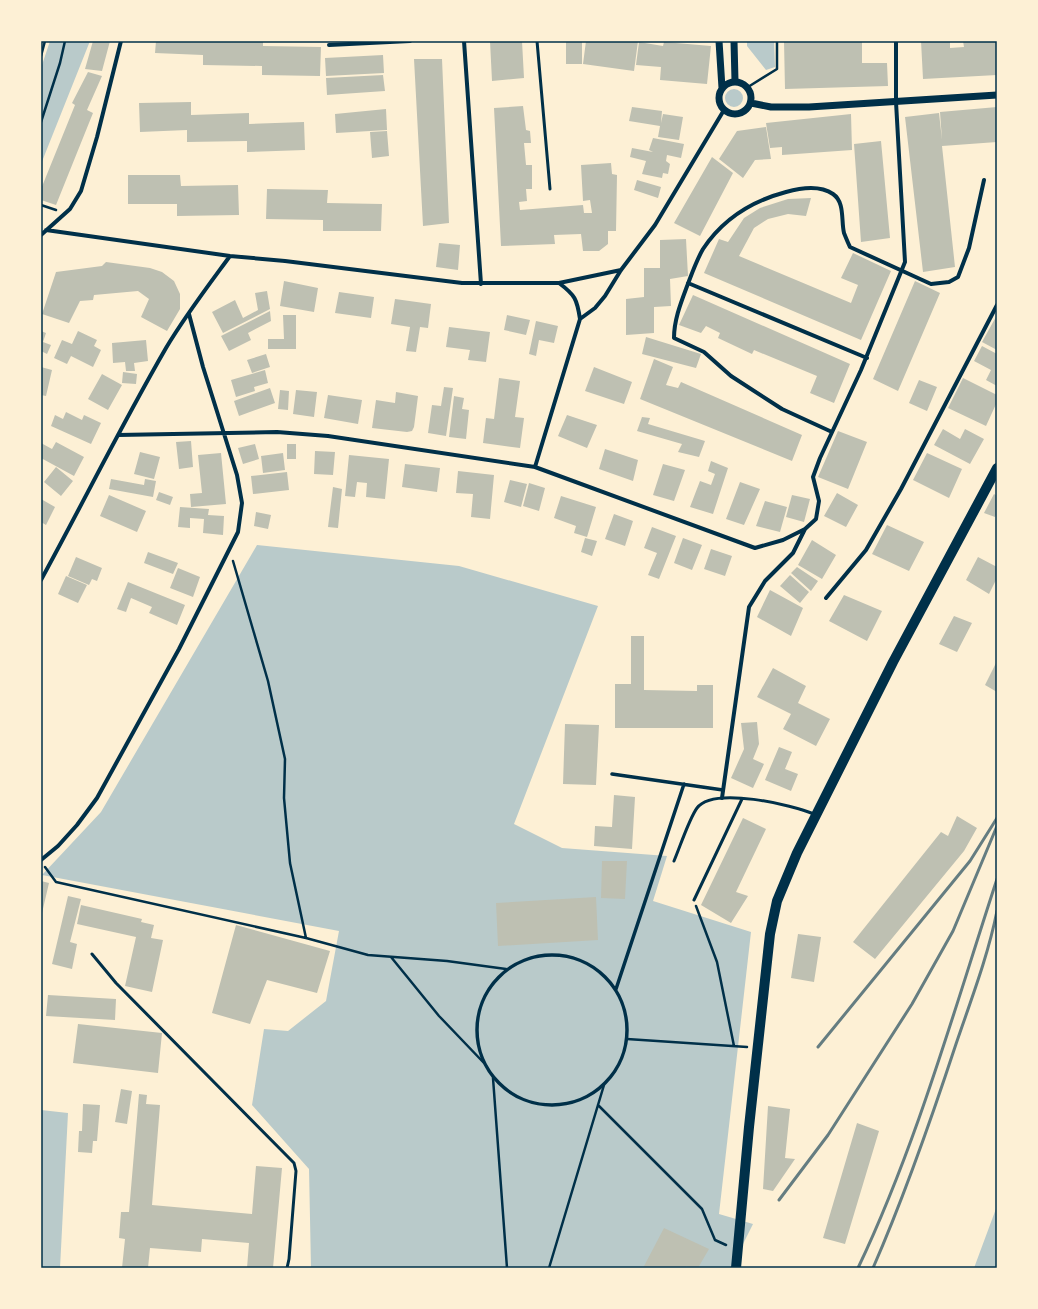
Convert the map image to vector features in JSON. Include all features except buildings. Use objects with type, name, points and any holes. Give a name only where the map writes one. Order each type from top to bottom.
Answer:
[{"type":"main road","points":[[736,1268],[748,1127],[770,934],[777,901],[788,870],[893,662],[997,468]]},
{"type":"street","points":[[41,234],[66,213],[76,202],[88,170],[121,41]]},
{"type":"street","points":[[329,45],[410,41]]},
{"type":"street","points":[[464,41],[481,284]]},
{"type":"street","points":[[719,41],[722,88],[719,97],[724,110],[734,115],[740,114],[744,112],[751,103],[752,97],[748,87],[740,82],[735,81],[725,85],[722,88]]},
{"type":"street","points":[[734,41],[735,81]]},
{"type":"street","points":[[118,436],[277,432],[328,436],[535,468],[755,548],[783,540],[805,529],[816,519],[819,501],[814,477],[820,458],[866,358],[905,262],[896,102],[896,41]]},
{"type":"street","points":[[751,103],[771,107],[796,107],[997,95]]},
{"type":"street","points":[[580,319],[595,308],[655,225],[724,110]]},
{"type":"street","points":[[832,432],[782,409],[731,376],[704,352],[674,338],[674,326],[688,283],[702,250],[721,227],[740,211],[767,197],[799,188],[820,189],[834,194],[841,206],[844,232],[850,248],[931,284],[949,282],[958,278],[969,248],[984,180]]},
{"type":"street","points":[[46,230],[230,256],[481,284],[559,283],[621,270]]},
{"type":"street","points":[[41,580],[167,347],[230,256]]},
{"type":"street","points":[[535,468],[580,319],[577,301],[571,292],[559,283]]},
{"type":"street","points":[[688,283],[866,358]]},
{"type":"street","points":[[826,598],[866,550],[901,489],[997,305]]},
{"type":"street","points":[[41,861],[58,846],[77,825],[97,798],[179,649],[238,532],[242,503],[237,475],[203,367],[189,314]]},
{"type":"street","points":[[722,798],[749,607],[765,580],[793,553],[805,529]]},
{"type":"street","points":[[612,774],[723,790]]},
{"type":"street","points":[[616,989],[684,784]]},
{"type":"street","points":[[552,954],[576,958],[599,970],[616,989],[626,1013],[627,1039],[620,1064],[604,1085],[582,1100],[559,1106],[534,1104],[512,1095],[493,1078],[481,1057],[476,1033],[479,1009],[489,987],[506,969],[528,958],[552,954]]},
{"type":"lane","points":[[537,41],[550,190]]},
{"type":"lane","points":[[674,861],[698,808],[707,800],[722,798],[797,807],[817,814]]},
{"type":"lane","points":[[694,900],[742,800]]},
{"type":"lane","points":[[92,954],[116,983],[294,1163],[296,1171],[289,1259],[286,1268]]},
{"type":"path","points":[[41,56],[45,41]]},
{"type":"path","points":[[41,122],[60,63],[65,41]]},
{"type":"path","points":[[748,87],[777,69],[777,41]]},
{"type":"path","points":[[41,205],[66,213]]},
{"type":"path","points":[[229,548],[268,681],[285,759],[284,798],[290,863],[306,938]]},
{"type":"path","points":[[41,861],[56,882],[306,938],[368,955],[447,961],[506,969]]},
{"type":"path","points":[[694,900],[716,962],[734,1046]]},
{"type":"path","points":[[391,956],[439,1016],[484,1063]]},
{"type":"path","points":[[627,1039],[758,1048]]},
{"type":"path","points":[[493,1078],[507,1268]]},
{"type":"path","points":[[548,1268],[604,1085]]},
{"type":"path","points":[[598,1105],[702,1209],[715,1240],[738,1250]]},
{"type":"shaded area","points":[[50,41],[90,41],[41,164],[41,68]]},
{"type":"shaded area","points":[[747,41],[774,41],[775,67],[766,70],[747,46]]},
{"type":"shaded area","points":[[734,89],[740,92],[743,98],[740,104],[734,107],[728,104],[725,98],[728,92]]},
{"type":"shaded area","points":[[257,545],[459,566],[598,606],[514,824],[562,848],[667,856],[653,901],[751,932],[719,1214],[753,1224],[731,1268],[311,1268],[309,1169],[252,1105],[264,1029],[288,1031],[326,1001],[339,931],[42,875],[101,812]]},
{"type":"shaded area","points":[[41,1110],[68,1113],[60,1268],[41,1268]]},
{"type":"shaded area","points":[[997,1206],[997,1268],[974,1268]]},
{"type":"railway","points":[[818,1047],[970,861],[997,818]]},
{"type":"railway","points":[[779,1200],[828,1135],[912,1004],[953,931],[997,826]]},
{"type":"railway","points":[[858,1268],[899,1173],[917,1125],[997,879]]},
{"type":"railway","points":[[873,1268],[907,1185],[927,1129],[979,978],[997,911]]}]
